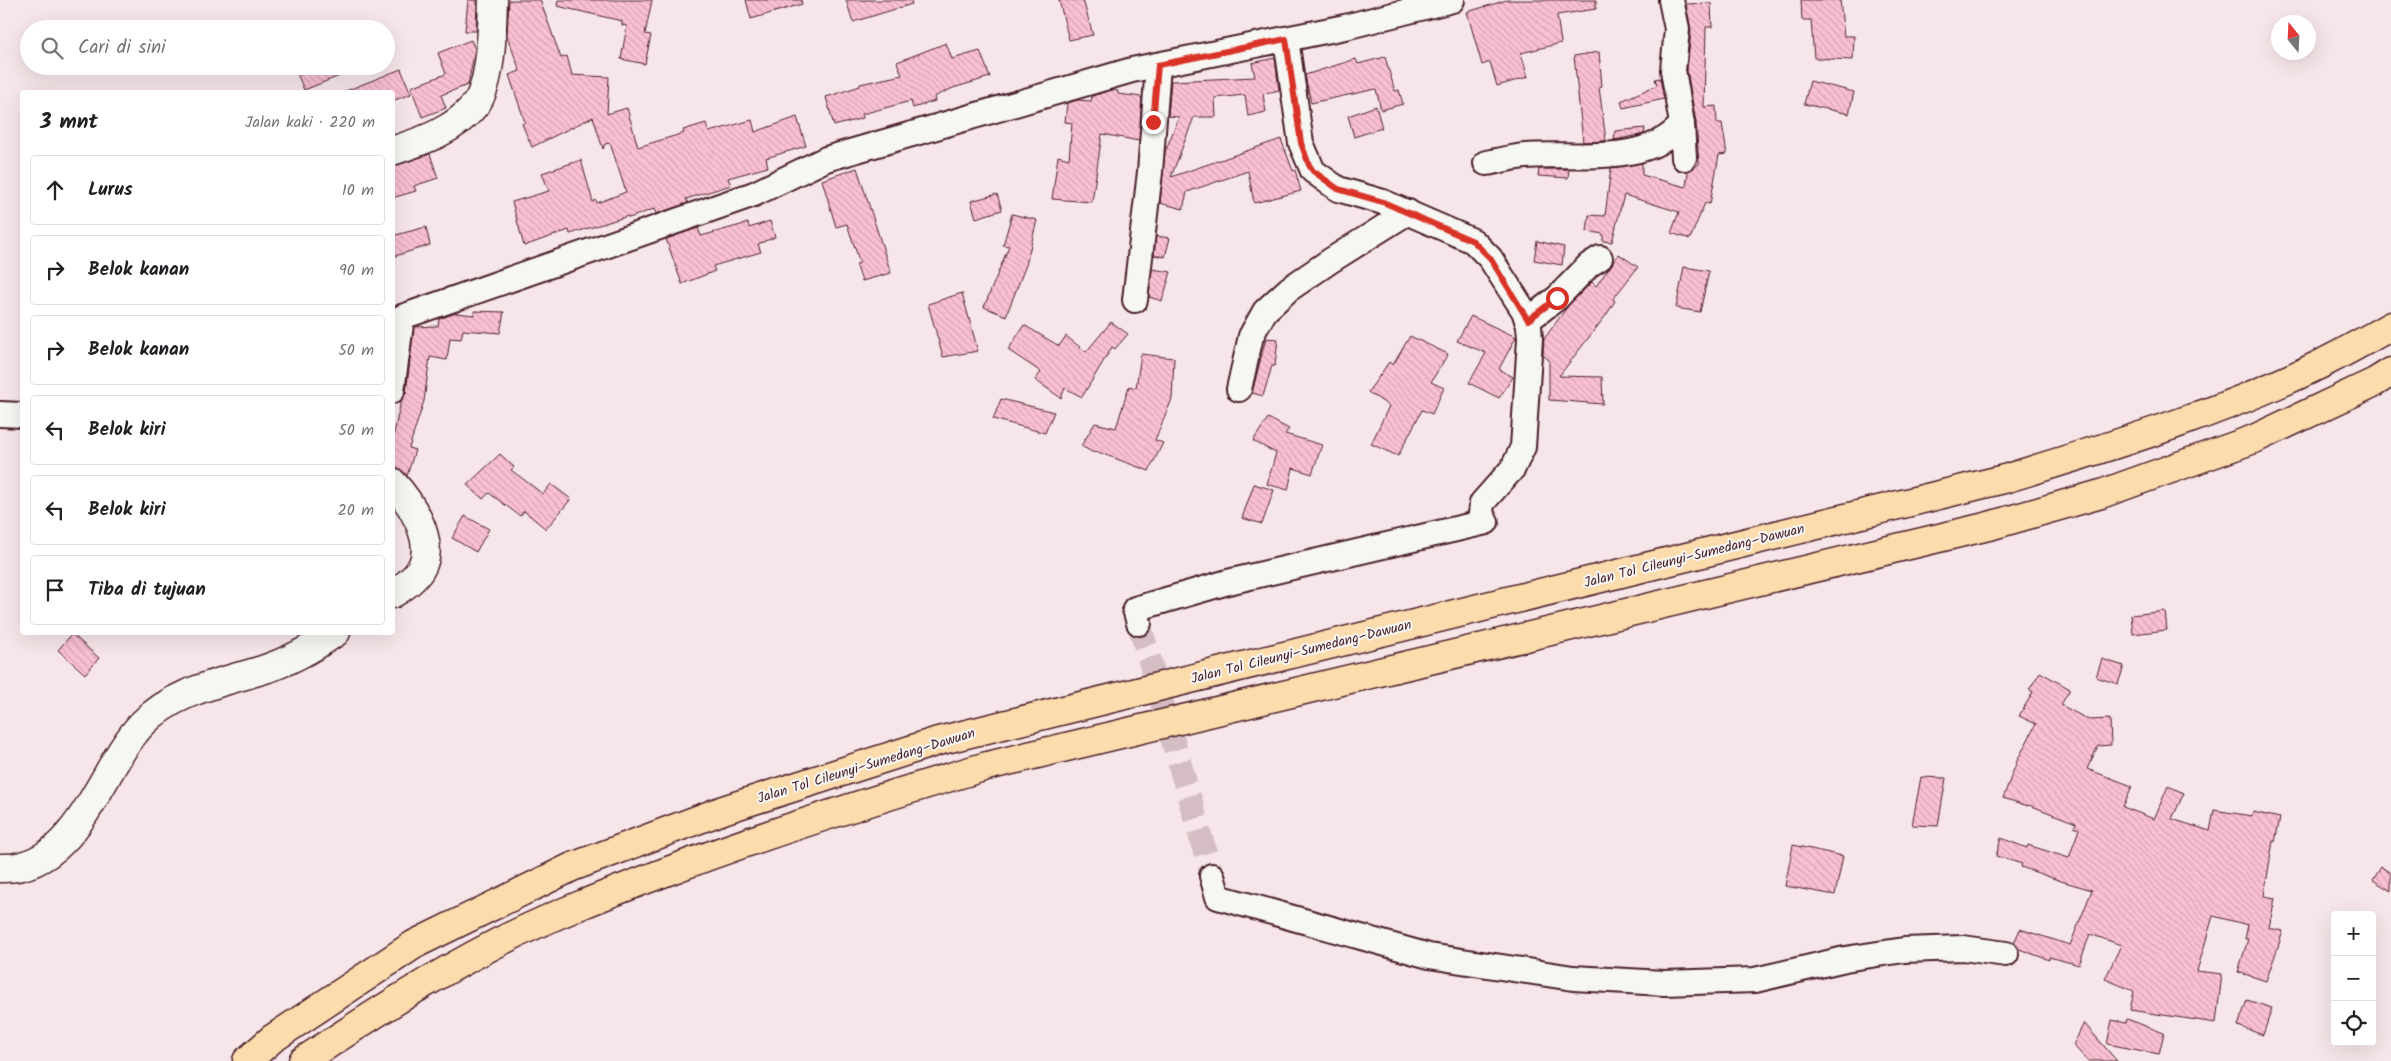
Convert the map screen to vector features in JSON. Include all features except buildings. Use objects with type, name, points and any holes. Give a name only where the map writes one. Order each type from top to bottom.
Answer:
[{"type":"highway","name":"Jalan Tol Cileunyi–Sumedang–Dawuan","points":[[247,1061],[272,1039],[415,944],[572,867],[726,809],[938,740],[2004,479],[2101,449],[2208,412],[2320,364],[2391,326]]},
{"type":"highway","points":[[303,1061],[389,1003],[498,943],[604,895],[734,846],[863,803],[987,766],[2017,518],[2101,494],[2254,439],[2375,382],[2391,372]]},
{"type":"main road","points":[[395,151],[435,136],[447,129],[476,104],[491,54],[493,0]]},
{"type":"main road","points":[[395,485],[405,496],[416,514],[424,547],[423,563],[407,584],[395,592]]},
{"type":"main road","points":[[0,868],[25,866],[42,858],[58,847],[90,806],[112,764],[132,736],[143,723],[166,704],[216,682],[263,670],[295,657],[331,635]]},
{"type":"street","points":[[395,369],[402,317],[754,194],[826,159],[1124,73],[1345,27],[1452,0]]},
{"type":"street","points":[[1671,0],[1677,29],[1673,70],[1682,124],[1684,158]]},
{"type":"street","points":[[1139,623],[1135,609],[1228,582],[1486,522],[1481,514],[1482,503],[1513,468],[1523,447],[1530,339],[1528,320],[1506,280],[1482,248],[1473,241],[1383,202],[1338,189],[1313,171],[1301,143],[1286,39]]},
{"type":"street","points":[[1135,300],[1150,172],[1158,65]]},
{"type":"street","points":[[1486,163],[1524,156],[1609,155],[1656,144],[1672,136],[1682,124]]},
{"type":"street","points":[[1238,389],[1251,336],[1265,311],[1289,289],[1408,212]]},
{"type":"street","points":[[1528,320],[1557,298],[1589,265],[1600,258]]},
{"type":"street","points":[[0,414],[20,415]]},
{"type":"street","points":[[1212,876],[1218,897],[1429,956],[1573,978],[1664,984],[1754,980],[1845,959],[1904,950],[1963,948],[2006,954]]},
{"type":"tunnel","points":[[1139,623],[1212,876]]},
{"type":"route","points":[[1153,122],[1158,65],[1286,39],[1301,143],[1313,171],[1328,184],[1338,189],[1383,202],[1473,241],[1482,248],[1506,280],[1528,320],[1557,298]]}]
